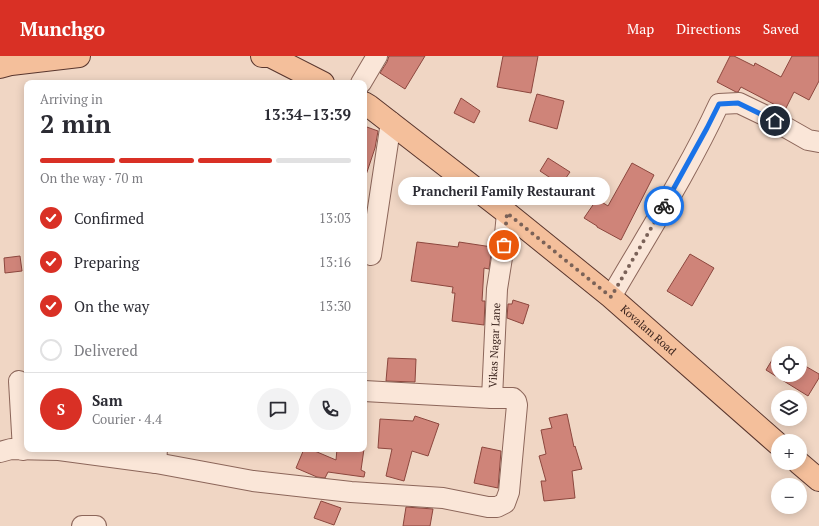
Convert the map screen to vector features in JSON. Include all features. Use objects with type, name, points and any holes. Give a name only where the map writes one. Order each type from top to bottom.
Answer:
[{"type":"main road","points":[[0,67],[11,64],[79,56]]},
{"type":"main road","points":[[262,56],[270,56],[317,80]]},
{"type":"main road","name":"Kovalam Road","points":[[367,105],[391,122],[507,213],[611,297],[771,438]]},
{"type":"main road","points":[[807,470],[819,480]]},
{"type":"street","points":[[363,80],[377,56]]},
{"type":"street","points":[[611,297],[677,185],[719,104],[738,103],[764,115],[808,140],[819,142]]},
{"type":"street","points":[[371,255],[391,122]]},
{"type":"street","name":"Vikas Nagar Lane","points":[[367,391],[492,398],[497,288],[504,245],[507,213]]},
{"type":"street","points":[[0,452],[11,449],[22,450],[19,381]]},
{"type":"street","points":[[91,452],[156,456],[253,481],[351,492],[443,498],[488,507],[497,507],[505,503],[509,492],[517,405],[516,401],[512,398],[492,398]]},
{"type":"street","points":[[82,526],[96,526]]},
{"type":"building","points":[[389,56],[425,56],[405,89],[380,73]]},
{"type":"building","points":[[503,56],[538,56],[531,93],[497,87]]},
{"type":"building","points":[[730,56],[734,56],[754,66],[755,63],[781,77],[792,56],[819,56],[819,81],[809,100],[794,92],[785,110],[741,87],[738,92],[736,92],[717,82]]},
{"type":"building","points":[[537,94],[564,101],[557,129],[529,121]]},
{"type":"building","points":[[461,98],[480,111],[474,123],[454,113]]},
{"type":"building","points":[[367,127],[378,131],[375,148],[367,172]]},
{"type":"building","points":[[548,158],[570,172],[561,185],[540,171]]},
{"type":"building","points":[[632,163],[654,175],[621,240],[584,218],[597,199],[608,206]]},
{"type":"building","points":[[417,242],[458,247],[459,242],[492,247],[489,269],[484,268],[482,301],[485,301],[484,325],[452,321],[455,293],[452,293],[453,287],[411,281]]},
{"type":"building","points":[[690,254],[714,268],[692,306],[667,291]]},
{"type":"building","points":[[20,256],[22,271],[5,273],[4,258]]},
{"type":"building","points":[[513,300],[529,305],[523,324],[507,318],[508,304],[512,304]]},
{"type":"building","points":[[388,358],[416,359],[415,382],[386,381]]},
{"type":"building","points":[[771,362],[771,373],[766,370]]},
{"type":"building","points":[[807,367],[819,374],[819,378],[808,396],[807,390],[798,390],[785,382],[807,382]]},
{"type":"building","points":[[567,414],[574,447],[575,446],[582,469],[572,471],[575,498],[544,501],[541,481],[546,481],[539,456],[546,454],[541,430],[552,428],[549,418]]},
{"type":"building","points":[[415,416],[439,424],[428,456],[412,451],[404,481],[386,476],[392,449],[378,448],[380,419],[413,421]]},
{"type":"building","points":[[482,447],[501,451],[498,488],[474,483]]},
{"type":"building","points":[[303,452],[317,452],[336,460],[337,452],[364,452],[361,470],[365,472],[364,477],[328,472],[325,478],[317,477],[296,468]]},
{"type":"building","points":[[321,501],[341,508],[334,525],[314,518]]},
{"type":"building","points":[[406,507],[433,509],[430,526],[403,526]]},
{"type":"way so far","points":[[504,245],[507,213],[611,297],[664,206]]},
{"type":"place","name":"Prancheril Family Restaurant","points":[[504,245]]},
{"type":"route","points":[[664,206],[677,185],[719,104],[738,103],[775,121]]}]
